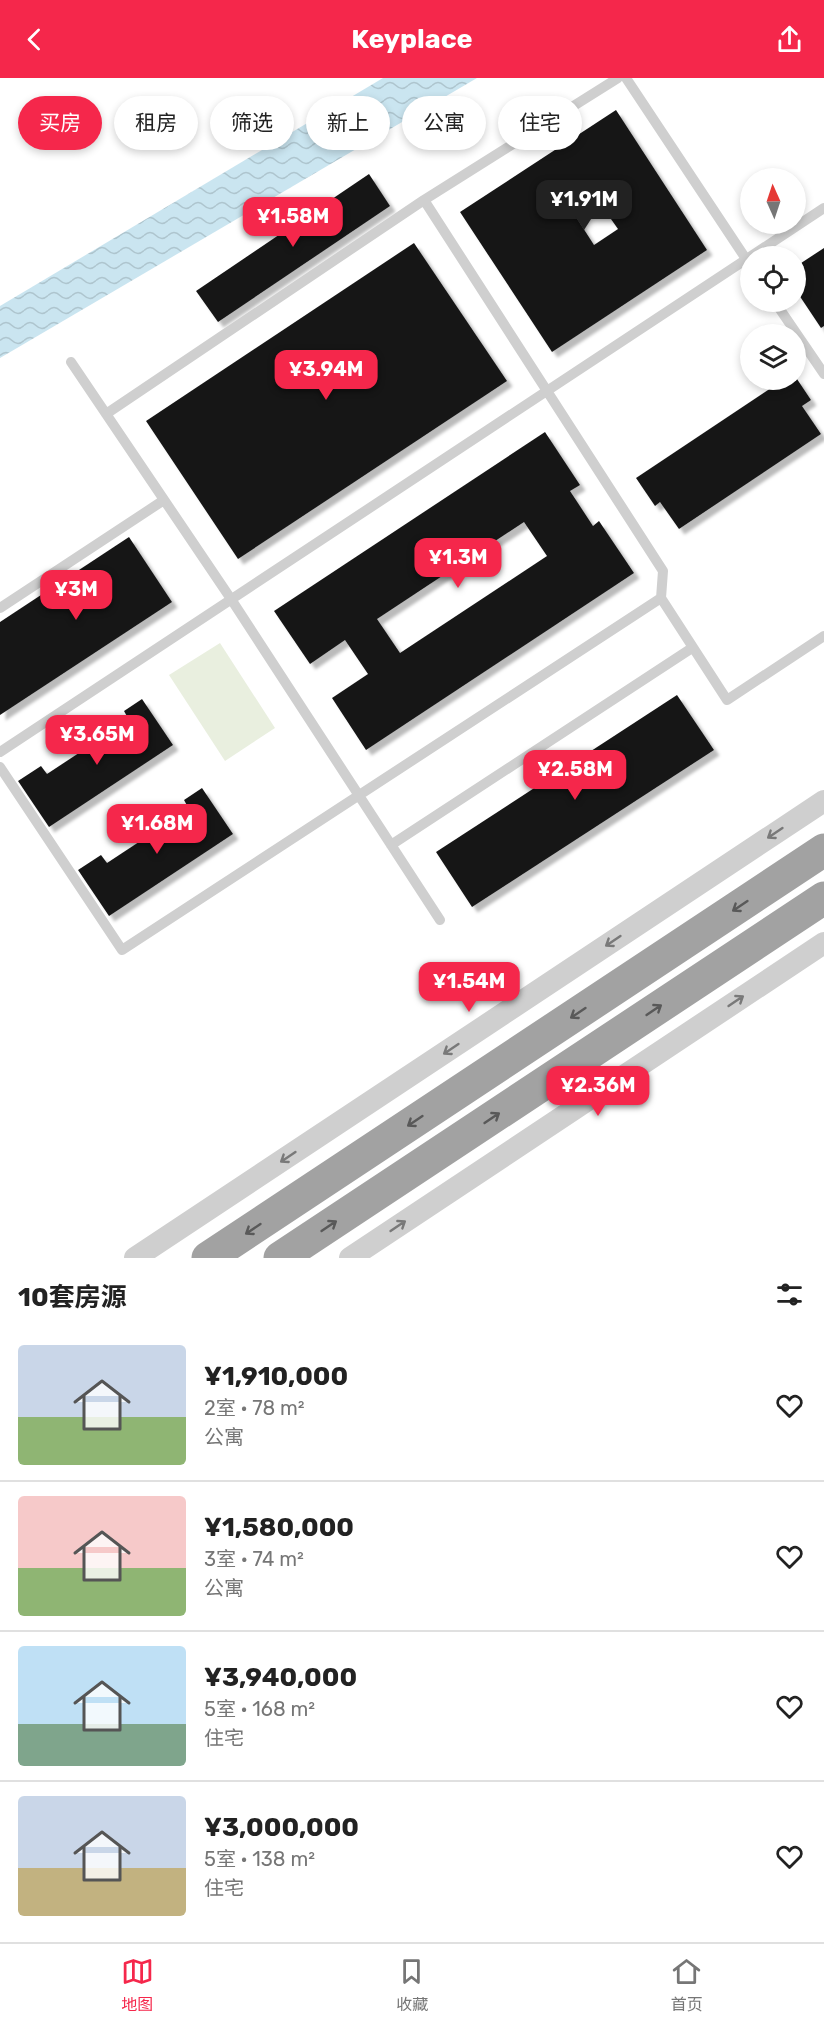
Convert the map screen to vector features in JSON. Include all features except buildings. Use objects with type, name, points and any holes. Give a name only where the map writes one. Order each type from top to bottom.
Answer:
[{"type":"highway","points":[[208,1258],[824,850]]},
{"type":"highway","points":[[280,1258],[824,898]]},
{"type":"street","points":[[135,1258],[824,801]]},
{"type":"street","points":[[350,1258],[824,943]]},
{"type":"lane","points":[[106,414],[424,200],[618,78]]},
{"type":"lane","points":[[626,78],[740,250]]},
{"type":"lane","points":[[424,200],[663,571],[661,598],[727,700],[824,636]]},
{"type":"lane","points":[[771,246],[824,208]]},
{"type":"lane","points":[[0,752],[547,391],[740,267]]},
{"type":"lane","points":[[782,312],[824,374]]},
{"type":"lane","points":[[71,362],[231,599],[440,920]]},
{"type":"lane","points":[[0,608],[164,500]]},
{"type":"lane","points":[[0,767],[122,950],[661,598]]},
{"type":"lane","points":[[390,845],[692,648]]},
{"type":"green space","points":[[220,643],[275,728],[225,761],[169,675]]},
{"type":"water","points":[[383,78],[477,78],[446,96],[402,96],[402,122],[390,129],[390,96],[353,96]]},
{"type":"water","points":[[306,124],[306,150],[354,150],[0,358],[0,306],[262,150],[294,150],[294,131]]}]
